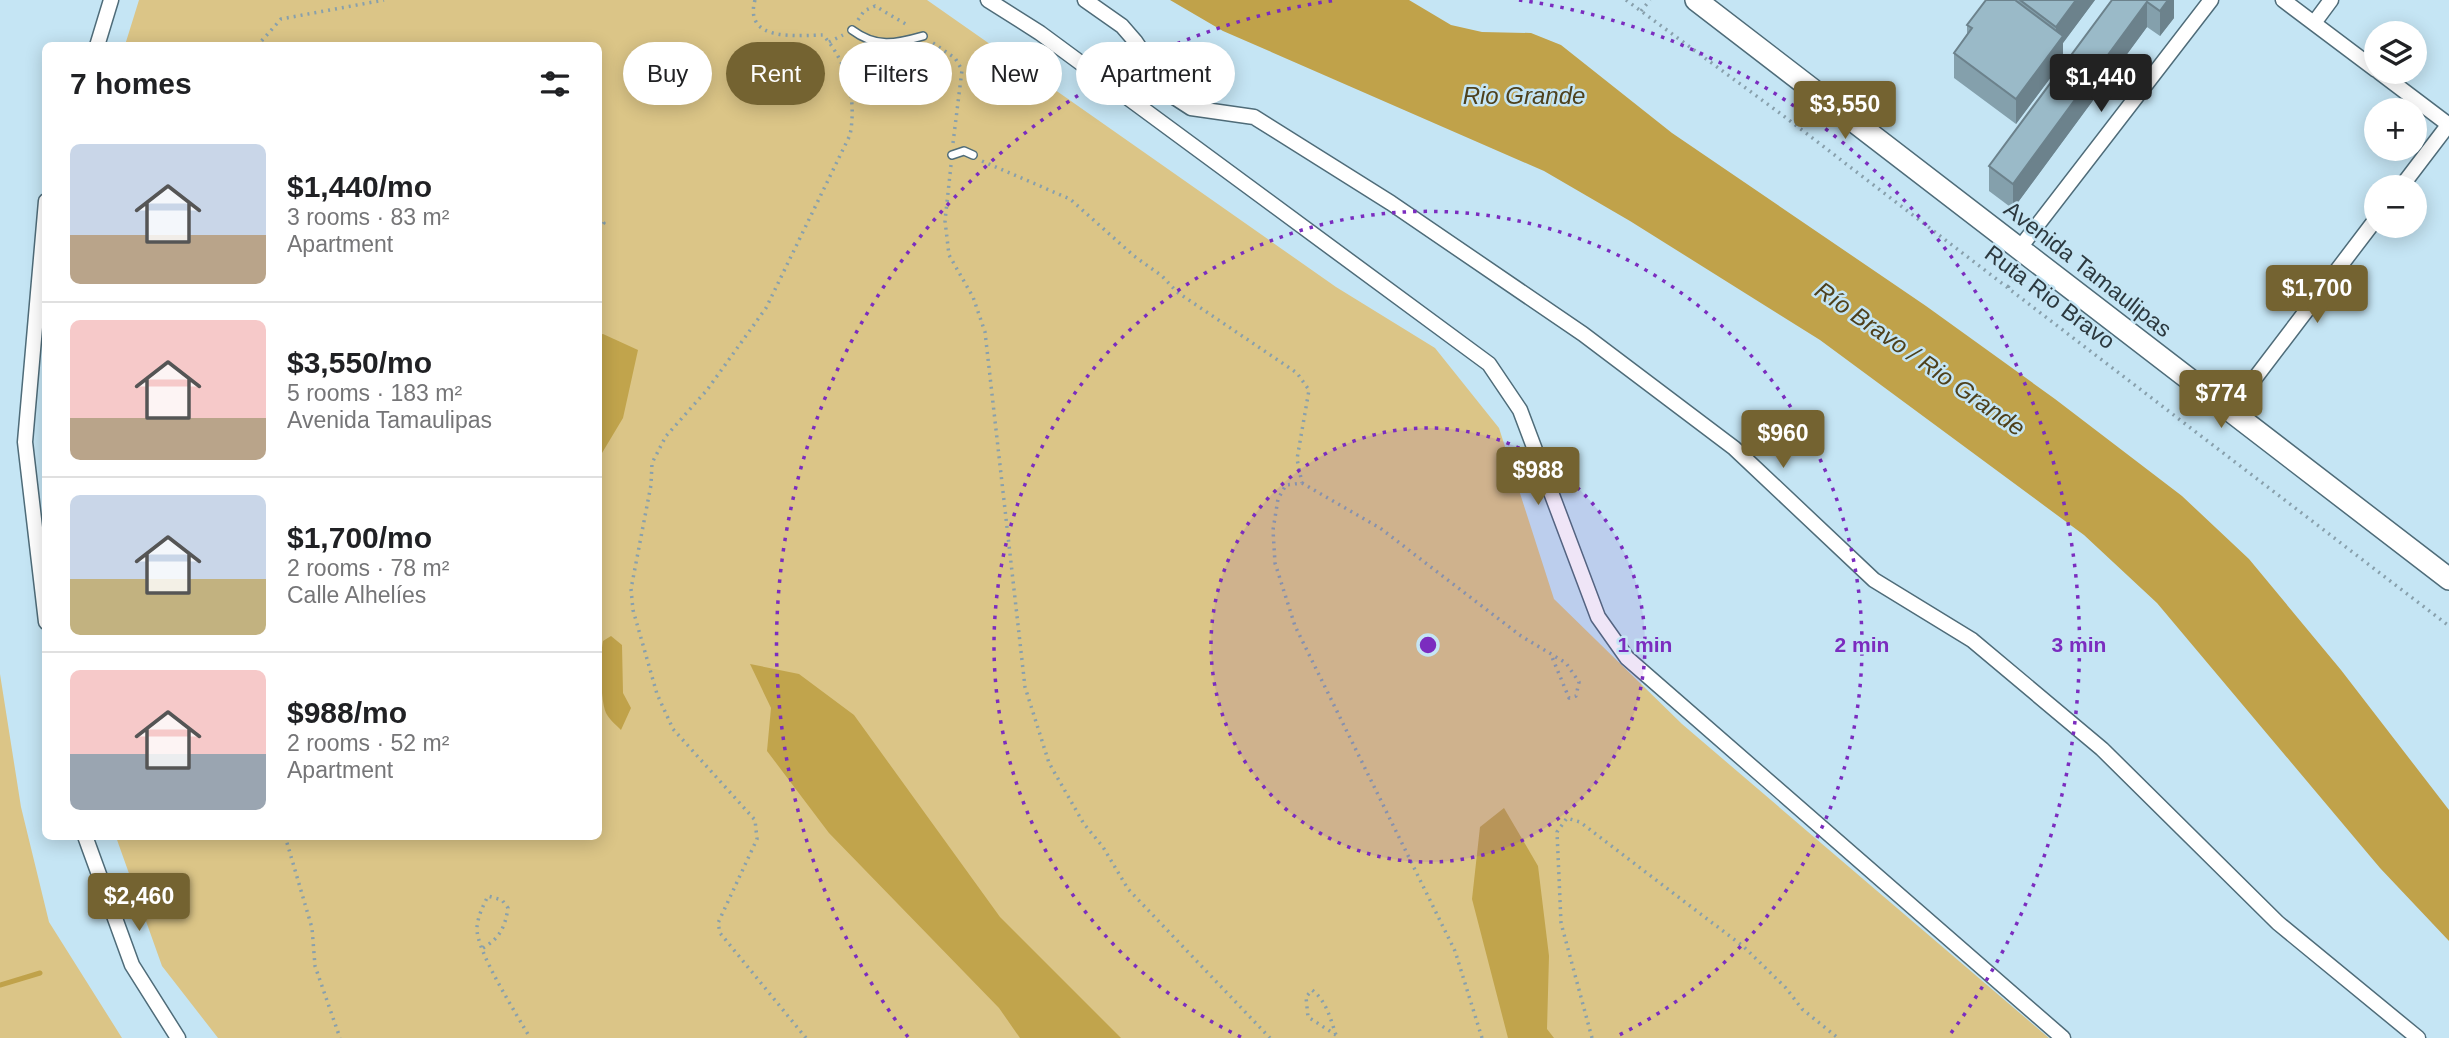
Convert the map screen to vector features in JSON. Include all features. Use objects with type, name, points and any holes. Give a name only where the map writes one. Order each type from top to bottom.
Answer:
[{"type":"street","points":[[98,42],[111,0]]},
{"type":"street","points":[[988,0],[1040,33],[1489,364],[1520,410],[1598,617],[1627,658],[2063,1038]]},
{"type":"street","points":[[1085,0],[1122,26],[1171,95],[1191,108],[1254,117],[1380,196],[1583,334],[1734,448],[1874,580],[1972,640],[2102,749],[2278,923],[2418,1038]]},
{"type":"street","name":"Avenida Tamaulipas","points":[[1696,0],[2449,579]]},
{"type":"street","points":[[2019,248],[2211,0]]},
{"type":"street","points":[[2284,0],[2364,60]]},
{"type":"street","points":[[2314,23],[2331,0]]},
{"type":"street","points":[[2395,84],[2449,125],[2410,175]]},
{"type":"street","points":[[2230,411],[2364,235]]},
{"type":"street","points":[[42,247],[25,442],[42,588]]},
{"type":"street","points":[[86,840],[132,965],[178,1038]]},
{"type":"lane","points":[[852,30],[865,40],[881,44],[900,43],[923,36]]},
{"type":"lane","points":[[952,155],[964,151],[973,155]]},
{"type":"path","points":[[261,42],[281,19],[384,0]]},
{"type":"path","points":[[755,0],[752,11],[757,22],[771,32],[785,37],[823,35],[837,51],[850,89],[854,114],[850,135],[766,308],[707,390],[666,436],[652,463],[651,485],[631,589],[632,610],[657,694],[673,729],[755,820],[757,839],[718,923],[720,933],[806,1038]]},
{"type":"path","name":"Ruta Rio Bravo","points":[[1626,0],[1803,131],[2449,626]]},
{"type":"path","points":[[1641,11],[1650,0]]},
{"type":"path","points":[[829,42],[852,30],[864,11],[874,6],[888,11],[955,58],[962,71],[945,221],[949,255],[973,297],[985,332],[1025,687],[1049,763],[1084,824],[1103,847],[1128,889],[1270,1038]]},
{"type":"path","points":[[955,127],[973,155],[1070,199],[1134,256],[1162,276],[1177,292],[1297,373],[1309,390],[1297,459],[1302,483]]},
{"type":"path","points":[[1482,1038],[1455,951],[1295,626],[1275,563],[1273,530],[1286,485],[1302,483],[1380,528],[1552,657],[1566,663],[1579,682],[1576,696],[1569,698],[1552,657]]},
{"type":"path","points":[[1592,1038],[1561,923],[1558,832],[1566,818],[1580,822],[1744,947],[1786,988],[1802,1009],[1838,1038]]},
{"type":"path","points":[[286,840],[312,929],[316,966],[340,1038]]},
{"type":"path","points":[[483,948],[494,942],[506,927],[509,908],[502,900],[488,896],[481,909],[477,930],[483,948],[530,1038]]},
{"type":"path","points":[[1312,990],[1320,996],[1336,1036],[1308,1017],[1306,997],[1312,990]]},
{"type":"shaded area","points":[[139,0],[927,0],[987,42],[966,42],[966,105],[1062,105],[1062,95],[1336,287],[1435,348],[1499,428],[1554,599],[1682,724],[2049,1038],[218,1038],[162,966],[117,840],[602,840],[602,42],[126,42]]},
{"type":"shaded area","points":[[602,334],[638,350],[623,418],[602,453]]},
{"type":"shaded area","points":[[750,664],[799,674],[854,715],[1000,917],[1121,1038],[1020,1038],[999,1008],[829,833],[767,751],[771,708]]},
{"type":"shaded area","points":[[0,674],[21,807],[49,922],[122,1038],[0,1038]]},
{"type":"shaded area","points":[[1504,808],[1538,866],[1549,956],[1547,1029],[1554,1038],[1508,1038],[1472,899],[1480,827]]},
{"type":"water","name":"Rio Grande","points":[[1170,0],[1409,0],[1451,25],[1482,32],[1531,33],[1561,45],[1672,133],[1926,306],[2055,399],[2182,496],[2249,559],[2341,670],[2449,810],[2449,941],[2380,868],[2157,603],[2084,535],[1820,340],[1630,221],[1544,171],[1223,31]]},
{"type":"water","points":[[611,636],[622,645],[623,693],[631,708],[621,730],[606,713],[602,688],[603,641]]},
{"type":"building","points":[[1986,0],[2015,0],[2063,36],[2016,99],[1954,53],[1972,28],[1967,25]]},
{"type":"building","points":[[2020,0],[2076,0],[2056,27]]},
{"type":"building","points":[[2112,0],[2168,0],[2160,11],[2147,2],[2013,184],[1989,166]]},
{"type":"waterway","points":[[0,985],[40,973]]},
{"type":"water label","name":"Río Bravo / Rio Grande","points":[[1920,359]]}]
